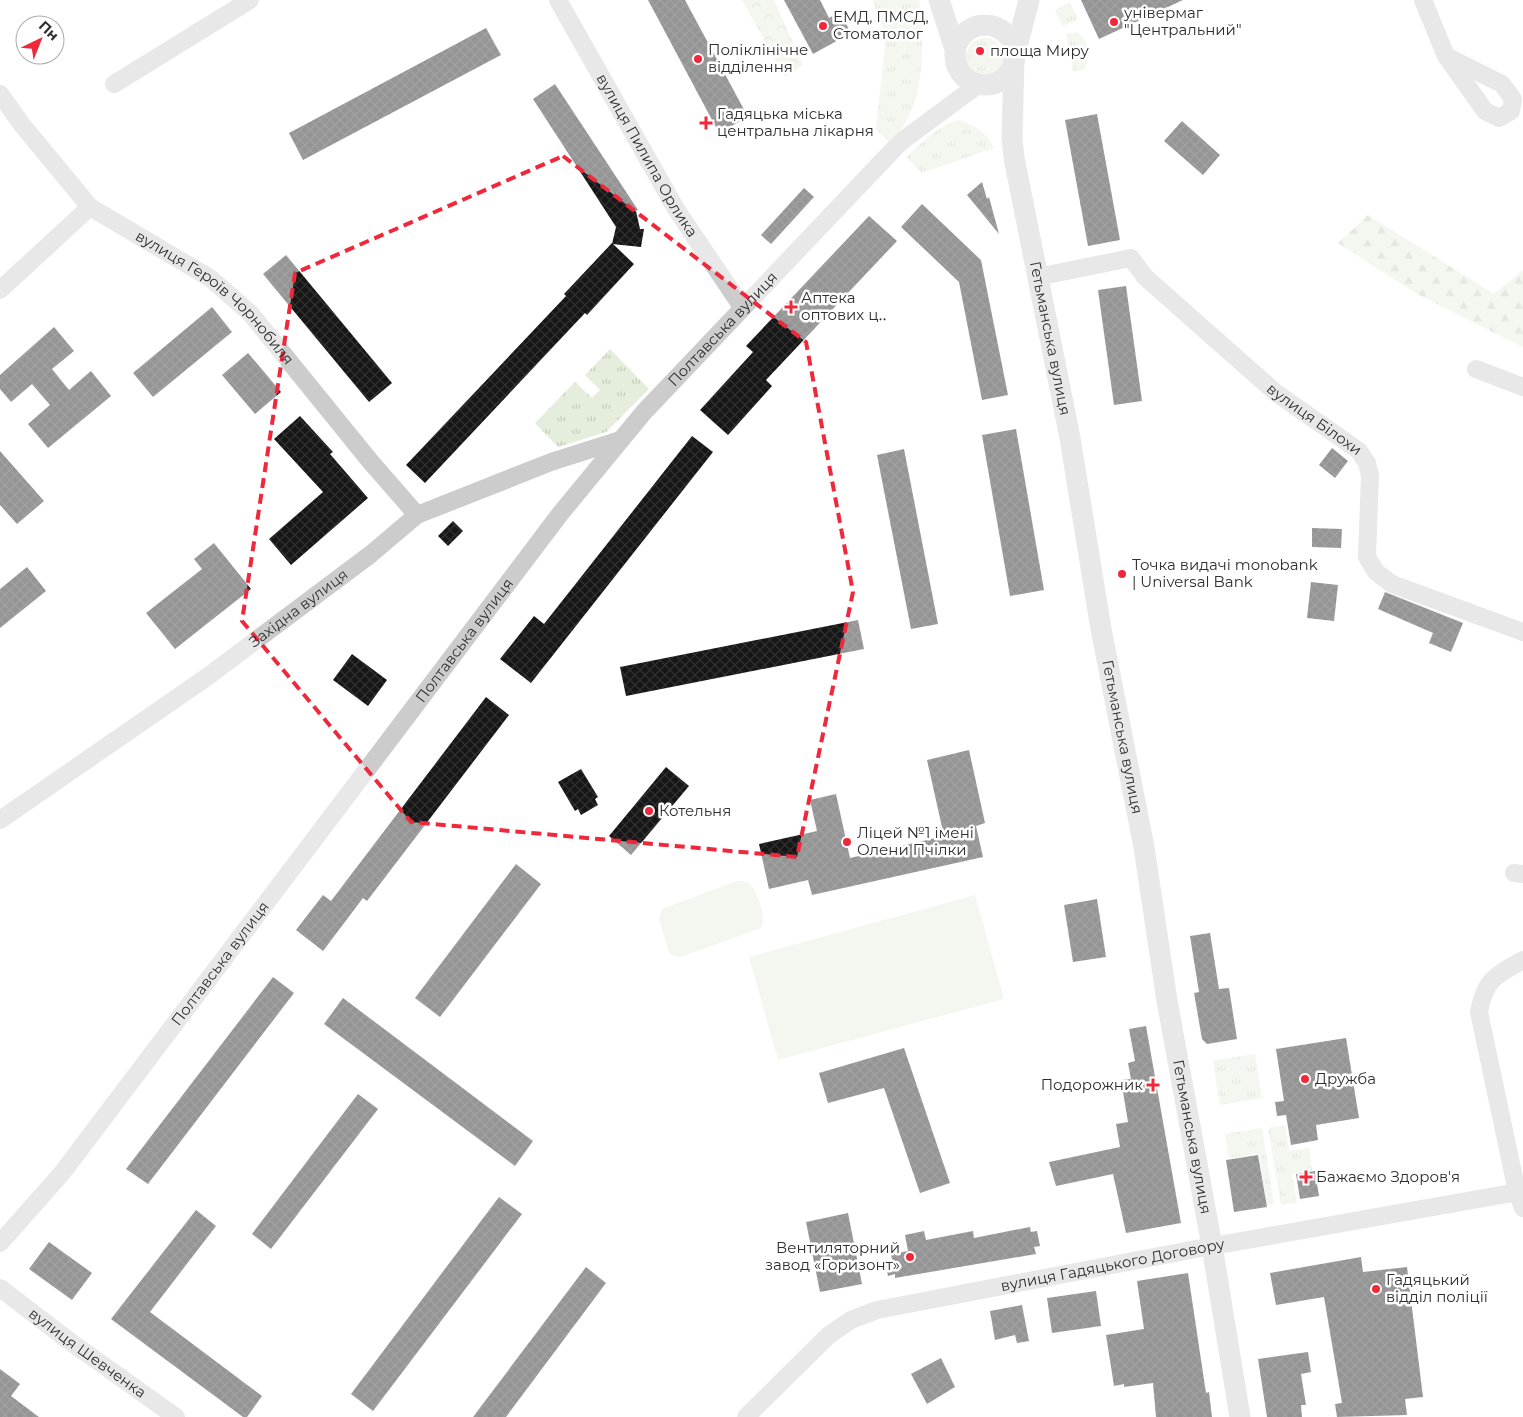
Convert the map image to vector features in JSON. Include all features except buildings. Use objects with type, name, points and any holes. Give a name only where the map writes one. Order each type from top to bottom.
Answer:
[{"type":"street","points":[[114,84],[250,0]]},
{"type":"street","name":"вулиця Пилипа Орлика","points":[[558,0],[676,209],[742,308]]},
{"type":"street","points":[[939,0],[955,50],[957,66],[962,74],[979,84],[997,82],[1010,71],[1029,0]]},
{"type":"street","points":[[1423,0],[1446,56]]},
{"type":"street","points":[[955,50],[963,34],[970,29],[987,25],[1003,31],[1009,37],[1013,45],[1014,58]]},
{"type":"street","name":"Гетьманська вулиця","points":[[1014,58],[1012,138],[1037,276],[1070,438],[1105,648],[1144,846],[1167,1001],[1212,1246],[1240,1417]]},
{"type":"street","name":"Полтавська вулиця","points":[[0,1243],[62,1173],[560,514],[620,440],[742,308],[902,141],[979,84]]},
{"type":"street","name":"вулиця Героїв Чорнобиля","points":[[0,94],[23,126],[90,207],[210,278],[250,313],[417,515]]},
{"type":"street","points":[[0,290],[90,207]]},
{"type":"street","name":"вулиця Білохи","points":[[1037,276],[1131,258],[1144,277],[1275,392],[1358,451],[1367,463],[1370,475],[1368,557],[1376,572],[1392,584],[1523,632]]},
{"type":"street","points":[[1476,369],[1523,388]]},
{"type":"street","name":"Західна вулиця","points":[[0,820],[207,677],[371,554],[417,515],[551,462],[620,440]]},
{"type":"street","name":"вулиця Гадяцького Договору","points":[[746,1417],[829,1335],[851,1320],[877,1310],[1212,1246],[1521,1197],[1479,1012],[1483,994],[1492,977],[1523,960]]},
{"type":"street","name":"вулиця Шевченка","points":[[0,1288],[68,1340],[176,1417]]},
{"type":"highlighted area","points":[[563,156],[806,342],[853,592],[797,857],[411,822],[242,621],[295,273]]},
{"type":"green space","points":[[742,0],[774,0],[803,65],[785,77]]},
{"type":"green space","points":[[872,0],[919,0],[922,57],[917,94],[911,112],[902,128],[890,143],[876,129],[885,45],[882,25]]},
{"type":"green space","points":[[1070,2],[1078,19],[1063,26],[1055,10]]},
{"type":"green space","points":[[1077,32],[1085,40],[1089,54],[1084,70],[1073,71],[1066,34]]},
{"type":"green space","points":[[985,38],[998,44],[1004,57],[998,70],[985,76],[972,70],[966,57],[972,44]]},
{"type":"green space","points":[[959,120],[980,130],[994,148],[922,173],[906,157],[937,130]]},
{"type":"green space","points":[[1368,215],[1494,294],[1523,270],[1523,347],[1417,294],[1338,243]]},
{"type":"green space","points":[[610,349],[649,389],[606,432],[558,447],[535,423],[575,382],[592,398],[600,390],[585,375]]},
{"type":"green space","points":[[737,881],[749,883],[755,891],[763,918],[761,928],[683,956],[676,957],[669,953],[659,919],[662,909]]},
{"type":"green space","points":[[975,895],[1004,999],[778,1060],[749,957]]},
{"type":"green space","points":[[1255,1054],[1262,1098],[1220,1105],[1213,1061]]},
{"type":"green space","points":[[1285,1125],[1289,1151],[1309,1148],[1312,1171],[1292,1174],[1297,1203],[1281,1205],[1268,1128]]},
{"type":"green space","points":[[1262,1128],[1274,1204],[1267,1205],[1259,1154],[1229,1158],[1225,1134]]},
{"type":"place","name":"універмаг \"Центральний\"","points":[[1114,22]]},
{"type":"place","name":"ЕМД, ПМСД, Стоматолог","points":[[823,26]]},
{"type":"place","name":"площа Миру","points":[[980,51]]},
{"type":"place","name":"Поліклінічне відділення","points":[[698,59]]},
{"type":"place","name":"Гадяцька міська центральна лікарня","points":[[706,123]]},
{"type":"place","name":"Аптека оптових ц‥","points":[[791,307]]},
{"type":"place","name":"Точка видачі monobank | Universal Bank","points":[[1122,574]]},
{"type":"place","name":"Котельня","points":[[649,811]]},
{"type":"place","name":"Ліцей №1 імені Олени Пчілки","points":[[847,842]]},
{"type":"place","name":"Дружба","points":[[1305,1079]]},
{"type":"place","name":"Подорожник","points":[[1153,1085]]},
{"type":"place","name":"Бажаємо Здоров'я","points":[[1306,1177]]},
{"type":"place","name":"Вентиляторний завод «Горизонт»","points":[[910,1257]]},
{"type":"place","name":"Гадяцький відділ поліції","points":[[1376,1289]]}]
